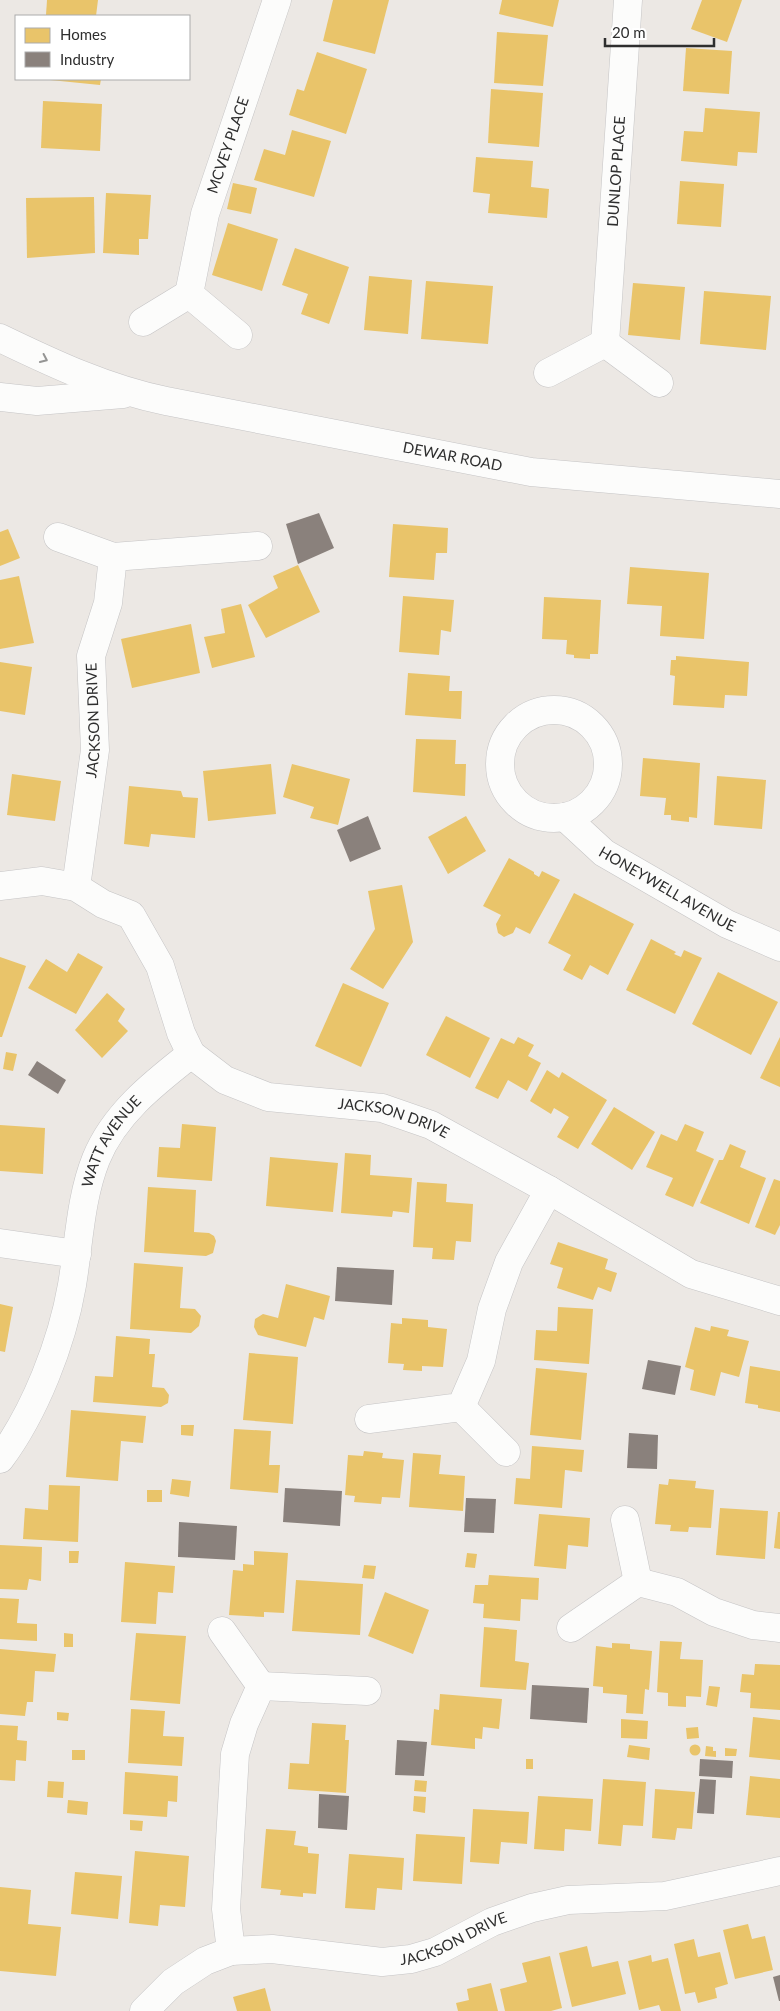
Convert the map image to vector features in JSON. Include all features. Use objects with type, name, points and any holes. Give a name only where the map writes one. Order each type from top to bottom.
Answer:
[{"type":"street","name":"MCVEY PLACE","points":[[189,294],[205,214],[277,0]]},
{"type":"street","name":"DUNLOP PLACE","points":[[605,343],[628,0]]},
{"type":"street","points":[[143,322],[189,294],[238,335]]},
{"type":"street","name":"DEWAR ROAD","points":[[0,338],[57,365],[130,394],[531,472],[780,494]]},
{"type":"street","points":[[548,373],[605,343],[660,383]]},
{"type":"street","name":"DEWAR ROAD","points":[[0,397],[38,401],[130,394]]},
{"type":"street","points":[[58,537],[113,557],[258,546]]},
{"type":"street","name":"JACKSON DRIVE","points":[[76,886],[95,750],[91,656],[108,603],[113,557]]},
{"type":"street","name":"HONEYWELL AVENUE","points":[[564,818],[604,853],[727,924],[780,947]]},
{"type":"street","name":"JACKSON DRIVE","points":[[0,886],[42,881],[76,886],[103,904],[131,915],[160,966],[181,1033],[191,1054],[225,1080],[268,1097],[382,1108],[431,1125],[549,1190],[691,1274],[780,1301]]},
{"type":"street","name":"WATT AVENUE","points":[[0,1459],[16,1435],[56,1348],[72,1288],[86,1190],[96,1158],[112,1129],[145,1090],[191,1054]]},
{"type":"street","points":[[460,1407],[481,1361],[492,1310],[509,1262],[549,1190]]},
{"type":"street","points":[[0,1243],[77,1254]]},
{"type":"street","points":[[369,1419],[460,1407]]},
{"type":"street","points":[[460,1407],[506,1452]]},
{"type":"street","points":[[625,1520],[638,1582]]},
{"type":"street","points":[[571,1628],[638,1582],[677,1592],[714,1612],[745,1622],[780,1628]]},
{"type":"street","points":[[222,1631],[261,1686]]},
{"type":"street","points":[[261,1686],[368,1691]]},
{"type":"street","points":[[231,1951],[226,1910],[236,1754],[244,1724],[261,1686]]},
{"type":"street","name":"JACKSON DRIVE","points":[[144,2011],[172,1982],[205,1961],[231,1951],[272,1948],[382,1962],[411,1959],[435,1952],[492,1922],[532,1908],[568,1900],[665,1896],[780,1871]]},
{"type":"building: Homes","points":[[47,0],[98,0],[96,15],[46,15]]},
{"type":"building: Homes","points":[[333,0],[389,0],[375,54],[323,41]]},
{"type":"building: Homes","points":[[502,0],[559,0],[553,27],[499,14]]},
{"type":"building: Homes","points":[[702,0],[742,0],[727,42],[691,29]]},
{"type":"building: Homes","points":[[497,32],[548,35],[543,86],[494,83]]},
{"type":"building: Homes","points":[[686,48],[732,51],[729,94],[683,91]]},
{"type":"building: Homes","points":[[317,52],[367,69],[346,134],[289,115],[297,89],[304,91]]},
{"type":"building: Homes","points":[[50,80],[101,80],[100,85]]},
{"type":"building: Homes","points":[[491,89],[543,93],[539,147],[488,143]]},
{"type":"building: Homes","points":[[43,101],[102,104],[100,151],[41,148]]},
{"type":"building: Homes","points":[[705,108],[760,112],[757,153],[738,152],[737,166],[681,161],[684,131],[703,132]]},
{"type":"building: Homes","points":[[292,130],[331,141],[314,197],[254,180],[264,149],[285,155]]},
{"type":"building: Homes","points":[[476,157],[533,161],[531,187],[549,189],[547,218],[488,213],[490,194],[473,192]]},
{"type":"building: Homes","points":[[680,181],[724,184],[721,227],[677,224]]},
{"type":"building: Homes","points":[[233,183],[257,188],[251,214],[227,209]]},
{"type":"building: Homes","points":[[106,193],[151,195],[148,239],[139,239],[139,255],[103,253]]},
{"type":"building: Homes","points":[[94,197],[95,253],[27,258],[26,198]]},
{"type":"building: Homes","points":[[228,223],[278,239],[262,291],[212,275]]},
{"type":"building: Homes","points":[[295,248],[349,267],[329,324],[301,314],[308,294],[282,285]]},
{"type":"building: Homes","points":[[369,276],[412,280],[408,334],[364,330]]},
{"type":"building: Homes","points":[[426,281],[493,286],[488,344],[421,339]]},
{"type":"building: Homes","points":[[633,283],[685,287],[680,340],[628,335]]},
{"type":"building: Homes","points":[[704,291],[771,296],[766,350],[700,344]]},
{"type":"building: Homes","points":[[393,524],[448,528],[447,553],[436,553],[434,580],[389,577]]},
{"type":"building: Homes","points":[[8,529],[20,558],[0,566],[0,532]]},
{"type":"building: Homes","points":[[298,565],[320,612],[266,638],[248,605],[278,588],[273,576]]},
{"type":"building: Homes","points":[[630,567],[709,573],[704,639],[660,636],[662,606],[627,604]]},
{"type":"building: Homes","points":[[19,576],[34,643],[0,649],[0,580]]},
{"type":"building: Homes","points":[[403,596],[454,600],[451,632],[441,630],[439,655],[399,652]]},
{"type":"building: Homes","points":[[544,597],[601,600],[598,654],[590,654],[590,659],[574,658],[574,655],[566,654],[567,640],[542,639]]},
{"type":"building: Homes","points":[[241,604],[255,657],[212,668],[204,637],[225,633],[221,609]]},
{"type":"building: Homes","points":[[191,624],[200,673],[132,688],[121,639]]},
{"type":"building: Homes","points":[[676,656],[749,662],[747,696],[725,695],[724,708],[673,705],[675,676],[670,675],[671,660],[676,660]]},
{"type":"building: Homes","points":[[0,662],[32,667],[25,715],[0,711]]},
{"type":"building: Homes","points":[[408,673],[450,676],[449,691],[462,691],[461,719],[405,715]]},
{"type":"building: Homes","points":[[416,739],[456,740],[455,764],[466,764],[465,796],[413,792]]},
{"type":"building: Homes","points":[[643,758],[700,763],[697,818],[689,817],[689,822],[671,820],[671,815],[664,815],[666,798],[640,796]]},
{"type":"building: Homes","points":[[271,764],[276,814],[208,821],[203,771]]},
{"type":"building: Homes","points":[[292,764],[350,779],[338,825],[310,818],[314,807],[283,797]]},
{"type":"building: Homes","points":[[12,774],[61,781],[55,821],[7,815]]},
{"type":"building: Homes","points":[[717,776],[766,780],[762,829],[714,825]]},
{"type":"building: Homes","points":[[129,786],[181,791],[183,797],[198,798],[195,838],[151,834],[149,847],[124,844]]},
{"type":"building: Homes","points":[[466,816],[486,851],[448,874],[428,837]]},
{"type":"building: Homes","points":[[509,858],[534,872],[539,877],[542,871],[560,880],[530,934],[516,927],[513,933],[504,937],[498,933],[496,924],[501,915],[483,906]]},
{"type":"building: Homes","points":[[402,885],[413,942],[383,989],[350,969],[375,929],[368,891]]},
{"type":"building: Homes","points":[[574,893],[634,924],[608,975],[590,965],[582,980],[563,970],[571,955],[548,943]]},
{"type":"building: Homes","points":[[651,939],[676,952],[674,954],[681,957],[684,950],[702,958],[675,1014],[626,990]]},
{"type":"building: Homes","points":[[78,953],[103,967],[76,1014],[28,988],[46,959],[67,972]]},
{"type":"building: Homes","points":[[0,957],[26,966],[2,1037],[0,1037]]},
{"type":"building: Homes","points":[[718,972],[778,1002],[751,1055],[692,1024]]},
{"type":"building: Homes","points":[[343,983],[389,1003],[361,1067],[315,1046]]},
{"type":"building: Homes","points":[[107,993],[125,1009],[118,1021],[128,1031],[102,1058],[75,1030]]},
{"type":"building: Homes","points":[[446,1016],[490,1038],[470,1078],[426,1055]]},
{"type":"building: Homes","points":[[518,1037],[534,1045],[528,1056],[541,1063],[527,1091],[508,1080],[498,1099],[475,1088],[501,1038],[514,1044]]},
{"type":"building: Homes","points":[[780,1037],[780,1087],[760,1078]]},
{"type":"building: Homes","points":[[6,1052],[17,1054],[13,1071],[3,1069]]},
{"type":"building: Homes","points":[[547,1070],[559,1078],[562,1072],[607,1100],[578,1149],[557,1137],[569,1117],[554,1108],[551,1114],[530,1101]]},
{"type":"building: Homes","points":[[614,1107],[655,1132],[632,1170],[591,1144]]},
{"type":"building: Homes","points":[[182,1124],[216,1127],[212,1181],[157,1177],[159,1147],[180,1148]]},
{"type":"building: Homes","points":[[685,1124],[704,1132],[696,1151],[714,1159],[693,1207],[665,1195],[673,1178],[646,1167],[661,1134],[677,1141]]},
{"type":"building: Homes","points":[[0,1125],[45,1128],[43,1174],[0,1171]]},
{"type":"building: Homes","points":[[730,1144],[746,1151],[740,1167],[766,1178],[749,1224],[700,1203],[719,1160],[723,1160]]},
{"type":"building: Homes","points":[[345,1153],[371,1155],[370,1175],[412,1178],[409,1213],[393,1211],[392,1217],[341,1213]]},
{"type":"building: Homes","points":[[270,1157],[338,1163],[333,1212],[266,1206]]},
{"type":"building: Homes","points":[[774,1179],[780,1181],[780,1225],[775,1235],[755,1227]]},
{"type":"building: Homes","points":[[417,1182],[447,1184],[446,1202],[473,1204],[471,1242],[456,1241],[454,1260],[432,1259],[433,1248],[413,1247]]},
{"type":"building: Homes","points":[[148,1187],[196,1190],[194,1232],[209,1233],[214,1236],[216,1241],[213,1253],[206,1256],[144,1252]]},
{"type":"building: Homes","points":[[558,1242],[608,1259],[605,1269],[617,1273],[611,1292],[598,1287],[593,1300],[557,1288],[563,1268],[550,1264]]},
{"type":"building: Homes","points":[[134,1263],[183,1267],[180,1308],[195,1309],[201,1316],[199,1326],[191,1333],[130,1329]]},
{"type":"building: Homes","points":[[286,1284],[330,1296],[324,1320],[314,1317],[306,1347],[258,1335],[254,1327],[255,1319],[263,1314],[278,1318]]},
{"type":"building: Homes","points":[[0,1304],[13,1307],[5,1352],[0,1351]]},
{"type":"building: Homes","points":[[558,1307],[593,1309],[589,1364],[534,1360],[536,1330],[557,1331]]},
{"type":"building: Homes","points":[[402,1318],[428,1320],[428,1327],[447,1329],[443,1367],[422,1366],[422,1371],[403,1370],[404,1364],[388,1363],[391,1323],[402,1324]]},
{"type":"building: Homes","points":[[711,1326],[729,1330],[727,1336],[749,1341],[739,1377],[721,1372],[715,1396],[690,1390],[694,1370],[685,1367],[695,1327],[710,1331]]},
{"type":"building: Homes","points":[[116,1336],[150,1339],[149,1354],[155,1354],[152,1387],[164,1388],[169,1395],[168,1403],[161,1407],[93,1402],[95,1376],[113,1377]]},
{"type":"building: Homes","points":[[249,1353],[298,1357],[293,1424],[243,1420]]},
{"type":"building: Homes","points":[[750,1366],[780,1371],[780,1412],[758,1408],[758,1405],[745,1403]]},
{"type":"building: Homes","points":[[536,1368],[587,1373],[581,1440],[530,1435]]},
{"type":"building: Homes","points":[[71,1410],[146,1416],[143,1443],[121,1441],[118,1481],[66,1477]]},
{"type":"building: Homes","points":[[181,1425],[194,1425],[193,1436],[181,1435]]},
{"type":"building: Homes","points":[[234,1429],[271,1431],[269,1465],[280,1465],[278,1493],[230,1489]]},
{"type":"building: Homes","points":[[532,1446],[584,1450],[582,1472],[565,1470],[562,1508],[514,1504],[516,1478],[530,1479]]},
{"type":"building: Homes","points":[[364,1451],[383,1453],[382,1458],[404,1460],[400,1498],[382,1497],[381,1504],[354,1502],[355,1496],[345,1495],[348,1455],[363,1456]]},
{"type":"building: Homes","points":[[413,1453],[441,1455],[439,1474],[465,1476],[463,1511],[409,1507]]},
{"type":"building: Homes","points":[[172,1479],[191,1481],[189,1497],[170,1494]]},
{"type":"building: Homes","points":[[669,1479],[696,1481],[695,1488],[714,1490],[711,1528],[689,1527],[688,1532],[670,1531],[671,1525],[655,1524],[659,1484],[668,1485]]},
{"type":"building: Homes","points":[[49,1485],[80,1486],[78,1542],[23,1539],[25,1508],[48,1510]]},
{"type":"building: Homes","points":[[147,1490],[162,1490],[162,1502],[147,1502]]},
{"type":"building: Homes","points":[[720,1508],[768,1511],[765,1559],[716,1555]]},
{"type":"building: Homes","points":[[778,1512],[780,1512],[780,1549],[774,1548]]},
{"type":"building: Homes","points":[[539,1514],[590,1518],[588,1547],[568,1545],[566,1569],[534,1566]]},
{"type":"building: Homes","points":[[0,1545],[42,1547],[41,1581],[29,1579],[27,1590],[0,1589]]},
{"type":"building: Homes","points":[[69,1551],[79,1551],[78,1563],[69,1563]]},
{"type":"building: Homes","points":[[254,1551],[288,1553],[284,1613],[264,1612],[264,1617],[229,1615],[233,1570],[243,1571],[243,1564],[254,1565]]},
{"type":"building: Homes","points":[[467,1553],[477,1554],[475,1568],[465,1567]]},
{"type":"building: Homes","points":[[125,1562],[175,1566],[173,1593],[158,1592],[156,1624],[121,1622]]},
{"type":"building: Homes","points":[[364,1565],[376,1566],[374,1579],[362,1578]]},
{"type":"building: Homes","points":[[489,1575],[539,1578],[538,1600],[521,1599],[520,1621],[483,1618],[484,1604],[473,1603],[475,1585],[488,1585]]},
{"type":"building: Homes","points":[[296,1580],[363,1584],[360,1635],[292,1631]]},
{"type":"building: Homes","points":[[385,1592],[429,1610],[413,1654],[368,1636]]},
{"type":"building: Homes","points":[[0,1598],[19,1599],[17,1623],[37,1624],[37,1641],[0,1639]]},
{"type":"building: Homes","points":[[484,1627],[517,1630],[515,1661],[529,1663],[526,1690],[480,1687]]},
{"type":"building: Homes","points":[[64,1633],[73,1634],[73,1647],[64,1647]]},
{"type":"building: Homes","points":[[136,1633],[186,1636],[180,1704],[130,1700]]},
{"type":"building: Homes","points":[[660,1641],[682,1642],[680,1659],[703,1660],[701,1697],[686,1696],[686,1707],[668,1706],[668,1693],[657,1692]]},
{"type":"building: Homes","points":[[612,1643],[630,1644],[630,1649],[652,1651],[649,1690],[645,1689],[643,1714],[626,1713],[627,1695],[603,1693],[603,1687],[593,1686],[596,1646],[612,1648]]},
{"type":"building: Homes","points":[[0,1649],[56,1654],[54,1672],[35,1671],[33,1702],[27,1702],[25,1716],[0,1714]]},
{"type":"building: Homes","points":[[755,1664],[780,1665],[780,1710],[750,1708],[751,1693],[740,1692],[742,1674],[754,1675]]},
{"type":"building: Homes","points":[[709,1686],[720,1687],[717,1707],[706,1705]]},
{"type":"building: Homes","points":[[440,1694],[502,1699],[499,1729],[483,1727],[482,1739],[475,1738],[475,1749],[431,1745],[434,1709],[439,1710]]},
{"type":"building: Homes","points":[[131,1709],[165,1711],[163,1736],[184,1737],[182,1766],[128,1763]]},
{"type":"building: Homes","points":[[57,1712],[69,1713],[68,1721],[57,1720]]},
{"type":"building: Homes","points":[[753,1717],[780,1720],[780,1760],[749,1757]]},
{"type":"building: Homes","points":[[621,1719],[648,1721],[647,1739],[621,1738]]},
{"type":"building: Homes","points":[[312,1723],[346,1725],[345,1740],[349,1740],[346,1793],[288,1789],[290,1763],[309,1764]]},
{"type":"building: Homes","points":[[0,1725],[18,1726],[17,1740],[27,1741],[26,1761],[16,1760],[15,1781],[0,1780]]},
{"type":"building: Homes","points":[[698,1727],[699,1738],[687,1739],[686,1728]]},
{"type":"building: Homes","points":[[629,1745],[650,1748],[649,1760],[627,1757]]},
{"type":"building: Homes","points":[[693,1745],[697,1745],[700,1750],[699,1754],[693,1755],[690,1752],[690,1748]]},
{"type":"building: Homes","points":[[706,1746],[713,1747],[713,1751],[716,1751],[716,1757],[705,1756]]},
{"type":"building: Homes","points":[[725,1748],[737,1749],[736,1756],[725,1756]]},
{"type":"building: Homes","points":[[72,1750],[85,1750],[85,1760],[72,1760]]},
{"type":"building: Homes","points":[[526,1759],[533,1759],[533,1769],[526,1769]]},
{"type":"building: Homes","points":[[125,1772],[178,1776],[177,1802],[168,1801],[167,1817],[123,1814]]},
{"type":"building: Homes","points":[[750,1776],[780,1779],[780,1818],[746,1815]]},
{"type":"building: Homes","points":[[603,1779],[646,1782],[643,1826],[623,1825],[621,1846],[598,1844]]},
{"type":"building: Homes","points":[[415,1780],[427,1781],[426,1792],[414,1791]]},
{"type":"building: Homes","points":[[48,1781],[64,1782],[63,1798],[47,1797]]},
{"type":"building: Homes","points":[[655,1789],[695,1792],[692,1829],[677,1828],[675,1840],[652,1838]]},
{"type":"building: Homes","points":[[414,1796],[426,1797],[425,1813],[413,1811]]},
{"type":"building: Homes","points":[[538,1796],[593,1799],[591,1831],[565,1829],[564,1851],[534,1849]]},
{"type":"building: Homes","points":[[68,1800],[88,1802],[87,1815],[67,1813]]},
{"type":"building: Homes","points":[[473,1809],[529,1812],[527,1844],[501,1842],[499,1864],[470,1862]]},
{"type":"building: Homes","points":[[130,1820],[143,1821],[142,1831],[130,1830]]},
{"type":"building: Homes","points":[[266,1829],[296,1831],[294,1845],[308,1847],[308,1853],[319,1854],[316,1894],[303,1893],[303,1897],[280,1895],[281,1890],[261,1888]]},
{"type":"building: Homes","points":[[416,1834],[465,1837],[462,1884],[413,1881]]},
{"type":"building: Homes","points":[[135,1851],[189,1856],[185,1907],[160,1905],[158,1926],[129,1923]]},
{"type":"building: Homes","points":[[349,1854],[404,1858],[402,1890],[377,1888],[375,1910],[345,1908]]},
{"type":"building: Homes","points":[[75,1872],[122,1876],[118,1919],[71,1914]]},
{"type":"building: Homes","points":[[0,1887],[31,1890],[28,1924],[61,1927],[56,1976],[0,1971]]},
{"type":"building: Homes","points":[[748,1924],[752,1939],[765,1936],[773,1970],[735,1979],[723,1930]]},
{"type":"building: Homes","points":[[694,1939],[698,1957],[720,1952],[728,1984],[715,1988],[717,1998],[698,2003],[695,1992],[685,1994],[674,1944]]},
{"type":"building: Homes","points":[[587,1946],[592,1967],[618,1961],[626,1994],[572,2007],[559,1953]]},
{"type":"building: Homes","points":[[651,1955],[652,1962],[668,1958],[681,2011],[661,2011],[659,2005],[639,2010],[628,1961]]},
{"type":"building: Homes","points":[[550,1956],[562,2008],[551,2011],[505,2011],[500,1989],[527,1982],[522,1963]]},
{"type":"building: Homes","points":[[491,1983],[498,2011],[458,2011],[456,2003],[469,2000],[467,1989]]},
{"type":"building: Homes","points":[[265,1988],[271,2011],[237,2011],[233,1997]]},
{"type":"building: Industry","points":[[319,513],[334,548],[298,564],[286,524]]},
{"type":"building: Industry","points":[[368,816],[381,849],[350,862],[337,830]]},
{"type":"building: Industry","points":[[37,1061],[66,1080],[58,1094],[28,1075]]},
{"type":"building: Industry","points":[[337,1267],[394,1270],[392,1305],[335,1301]]},
{"type":"building: Industry","points":[[648,1360],[681,1366],[675,1395],[642,1389]]},
{"type":"building: Industry","points":[[629,1433],[658,1435],[657,1469],[627,1468]]},
{"type":"building: Industry","points":[[285,1488],[342,1491],[340,1526],[283,1522]]},
{"type":"building: Industry","points":[[466,1498],[496,1499],[494,1533],[464,1532]]},
{"type":"building: Industry","points":[[179,1522],[237,1526],[235,1560],[178,1557]]},
{"type":"building: Industry","points":[[532,1685],[589,1688],[587,1723],[530,1719]]},
{"type":"building: Industry","points":[[397,1740],[427,1742],[424,1776],[395,1775]]},
{"type":"building: Industry","points":[[700,1759],[733,1761],[732,1778],[699,1776]]},
{"type":"building: Industry","points":[[700,1779],[716,1780],[714,1814],[697,1813]]},
{"type":"building: Industry","points":[[319,1794],[349,1796],[347,1830],[318,1828]]},
{"type":"building: Industry","points":[[780,1975],[780,2001],[779,2001],[773,1977]]}]
